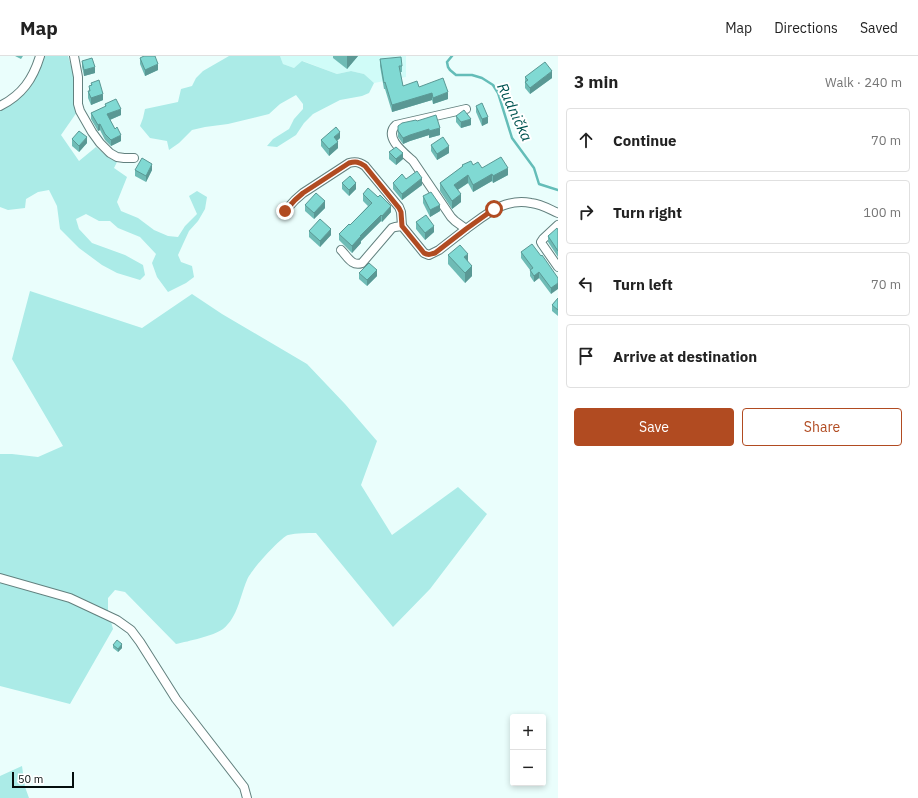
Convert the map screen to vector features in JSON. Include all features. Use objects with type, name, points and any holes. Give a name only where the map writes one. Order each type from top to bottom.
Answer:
[{"type":"street","points":[[0,106],[9,101],[26,86],[34,74],[40,56]]},
{"type":"street","points":[[74,56],[78,77],[78,104],[80,111],[92,132],[110,153],[124,158],[134,158]]},
{"type":"street","points":[[466,109],[396,125],[392,136],[394,142],[405,155],[413,161],[451,217],[466,229]]},
{"type":"street","points":[[285,211],[303,193],[349,163],[355,161],[360,162],[365,166],[399,208],[401,212],[402,226],[424,253],[429,255],[435,253],[494,209],[512,202],[532,203],[558,213]]},
{"type":"street","points":[[558,225],[541,242],[558,267]]},
{"type":"street","points":[[341,250],[354,264],[362,263],[392,228],[402,226]]},
{"type":"street","points":[[0,578],[70,598],[117,620],[131,630],[176,699],[244,787],[247,798]]},
{"type":"shaded area","points":[[43,56],[68,56],[74,75],[77,112],[61,135],[79,161],[96,147],[109,158],[117,162],[114,168],[127,177],[117,202],[121,211],[138,218],[154,230],[168,236],[178,237],[185,226],[197,214],[189,196],[197,191],[207,197],[205,209],[198,221],[189,231],[178,255],[181,262],[192,266],[194,277],[186,283],[168,292],[157,277],[152,263],[156,254],[140,237],[118,228],[110,221],[99,221],[86,214],[76,219],[79,229],[92,243],[125,255],[143,265],[145,275],[140,280],[117,273],[102,265],[79,248],[60,229],[57,206],[49,190],[38,192],[26,199],[25,208],[8,210],[0,207],[0,110],[17,100],[28,90],[35,79]]},
{"type":"shaded area","points":[[229,56],[280,56],[283,64],[294,68],[302,61],[337,74],[351,71],[364,74],[374,83],[369,93],[362,96],[340,100],[313,114],[304,123],[296,135],[277,147],[267,146],[273,139],[289,129],[294,119],[303,109],[303,104],[296,95],[280,104],[269,114],[228,124],[192,130],[179,143],[169,150],[167,141],[150,138],[140,126],[145,109],[178,102],[181,89],[192,86],[196,78],[203,71]]},
{"type":"shaded area","points":[[280,56],[406,56],[406,77],[374,83],[364,74],[351,71],[337,74],[303,61],[294,68],[283,64]]},
{"type":"shaded area","points":[[30,291],[142,328],[192,294],[222,314],[307,364],[345,404],[377,441],[361,485],[392,535],[458,487],[487,514],[430,589],[393,627],[316,533],[291,534],[284,537],[266,555],[249,576],[232,619],[219,632],[176,644],[125,592],[115,590],[108,598],[108,610],[113,629],[70,704],[0,686],[0,454],[38,457],[63,446],[12,359]]},
{"type":"shaded area","points":[[22,766],[25,787],[29,798],[0,798],[0,776]]},
{"type":"building","points":[[144,56],[155,56],[158,64],[145,70],[140,58]]},
{"type":"building","points":[[401,57],[402,66],[399,66],[403,86],[417,81],[419,87],[443,78],[448,92],[433,98],[432,93],[392,105],[385,82],[384,83],[380,59]]},
{"type":"building","points":[[92,58],[95,67],[84,70],[82,61]]},
{"type":"building","points":[[545,62],[552,71],[530,88],[525,82],[528,80],[525,77]]},
{"type":"building","points":[[99,80],[103,94],[91,98],[88,91],[90,91],[89,86],[92,85],[91,83]]},
{"type":"building","points":[[116,99],[121,109],[107,114],[115,129],[117,127],[121,135],[111,140],[105,134],[100,124],[98,125],[91,113],[106,106],[105,104]]},
{"type":"building","points":[[482,103],[488,117],[482,119],[476,106]]},
{"type":"building","points":[[464,110],[471,119],[461,122],[456,116]]},
{"type":"building","points":[[436,115],[440,128],[429,131],[429,129],[403,138],[398,131],[398,126],[402,123],[417,121]]},
{"type":"building","points":[[336,127],[340,132],[334,137],[338,142],[329,149],[321,140]]},
{"type":"building","points":[[79,131],[87,137],[79,146],[72,139]]},
{"type":"building","points":[[443,137],[449,146],[437,154],[431,145]]},
{"type":"building","points":[[396,147],[403,153],[396,159],[389,152]]},
{"type":"building","points":[[501,157],[508,168],[493,176],[492,174],[473,185],[468,175],[454,185],[461,194],[452,201],[440,183],[463,166],[462,165],[471,161],[473,165],[478,162],[482,168]]},
{"type":"building","points":[[142,158],[152,164],[146,176],[135,170]]},
{"type":"building","points":[[417,171],[422,178],[402,194],[393,183],[402,174],[406,179]]},
{"type":"building","points":[[350,176],[356,183],[349,190],[342,183]]},
{"type":"building","points":[[368,188],[378,197],[380,195],[391,206],[360,236],[352,246],[339,234],[372,203],[363,194]]},
{"type":"building","points":[[431,192],[440,205],[430,210],[423,196]]},
{"type":"building","points":[[316,193],[325,201],[314,213],[305,205]]},
{"type":"building","points":[[426,215],[434,226],[425,233],[416,222]]},
{"type":"building","points":[[320,219],[331,229],[320,241],[309,231]]},
{"type":"building","points":[[557,228],[558,230],[558,251],[548,236]]},
{"type":"building","points":[[532,244],[541,256],[542,255],[558,278],[558,283],[551,288],[539,272],[534,276],[530,270],[533,268],[521,252]]},
{"type":"building","points":[[460,245],[468,254],[464,257],[472,266],[465,273],[448,255]]},
{"type":"building","points":[[369,263],[377,270],[367,280],[359,273]]},
{"type":"building","points":[[558,298],[558,310],[552,305]]},
{"type":"building","points":[[117,640],[122,644],[118,649],[113,645]]},
{"type":"waterway","name":"Rudnička","points":[[452,56],[447,62],[448,67],[456,75],[472,75],[482,78],[493,85],[498,93],[512,138],[534,168],[539,184],[558,190]]},
{"type":"route","points":[[285,211],[303,193],[349,163],[355,161],[360,162],[365,166],[399,208],[401,212],[402,226],[424,253],[429,255],[435,253],[494,209]]}]
